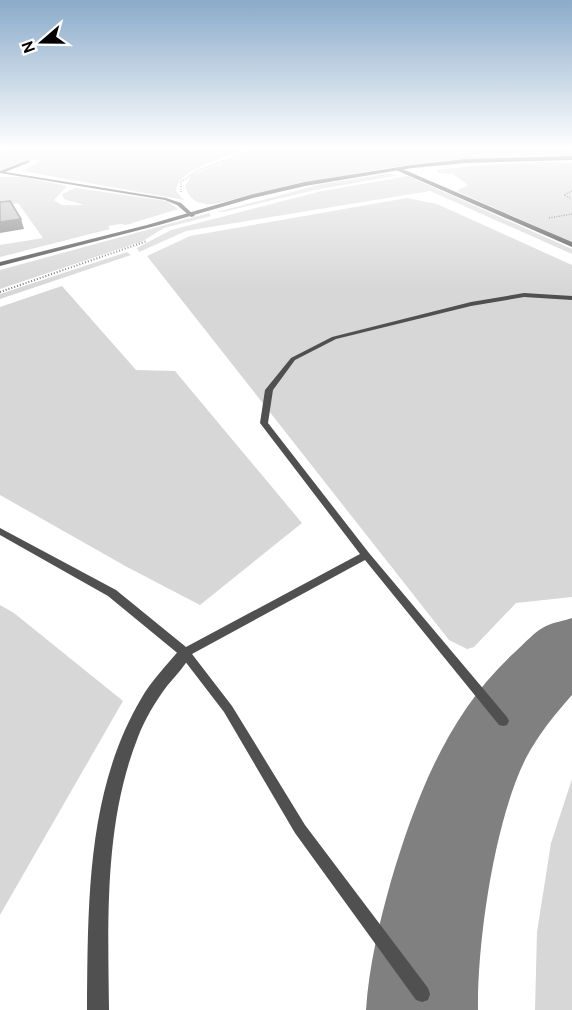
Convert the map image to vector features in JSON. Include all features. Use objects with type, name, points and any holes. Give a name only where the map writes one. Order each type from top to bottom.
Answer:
[{"type":"street","points":[[191,214],[203,209],[264,195]]},
{"type":"street","points":[[458,195],[572,245]]},
{"type":"street","points":[[0,264],[260,196]]},
{"type":"street","points":[[98,1010],[98,943],[112,795],[126,748],[146,704],[185,653]]},
{"type":"lane","points":[[142,195],[166,199],[179,204],[191,214]]},
{"type":"lane","points":[[503,721],[366,555],[264,423],[270,390],[293,359],[334,338],[471,304],[524,295],[572,298]]},
{"type":"lane","points":[[0,531],[112,593],[185,653],[228,709],[300,829],[422,994]]},
{"type":"lane","points":[[185,653],[366,555]]},
{"type":"path","points":[[182,195],[203,209]]},
{"type":"path","points":[[0,292],[149,240]]},
{"type":"shaded area","points":[[0,195],[59,195],[54,200],[62,205],[84,205],[64,199],[62,195],[125,195],[167,201],[178,209],[126,225],[108,226],[110,229],[0,257],[0,245],[43,238],[18,203],[0,206]]},
{"type":"shaded area","points":[[157,195],[180,195],[184,200]]},
{"type":"shaded area","points":[[190,195],[253,195],[214,204],[204,204],[192,199]]},
{"type":"shaded area","points":[[280,195],[294,195],[223,212],[217,212]]},
{"type":"shaded area","points":[[306,195],[405,195],[186,231],[139,252],[137,248],[171,230]]},
{"type":"shaded area","points":[[439,195],[451,195],[572,249],[572,254]]},
{"type":"shaded area","points":[[465,195],[572,195],[572,242]]},
{"type":"shaded area","points":[[407,198],[437,204],[572,265],[572,597],[516,603],[474,647],[467,649],[449,640],[147,256],[190,236]]},
{"type":"shaded area","points":[[209,213],[211,216],[164,228],[143,241],[0,289],[0,270]]},
{"type":"shaded area","points":[[127,252],[131,255],[0,299],[0,294]]},
{"type":"shaded area","points":[[62,286],[136,370],[175,371],[302,523],[200,605],[127,567],[0,495],[0,307]]},
{"type":"shaded area","points":[[0,605],[14,613],[123,701],[0,915]]},
{"type":"shaded area","points":[[572,779],[572,1010],[535,1010],[537,932],[551,843]]},
{"type":"building","points":[[10,201],[21,219],[0,222],[0,202]]},
{"type":"taxiway","points":[[422,1010],[425,962],[434,914],[452,841],[472,779],[491,740],[510,711],[535,682],[572,647]]}]
